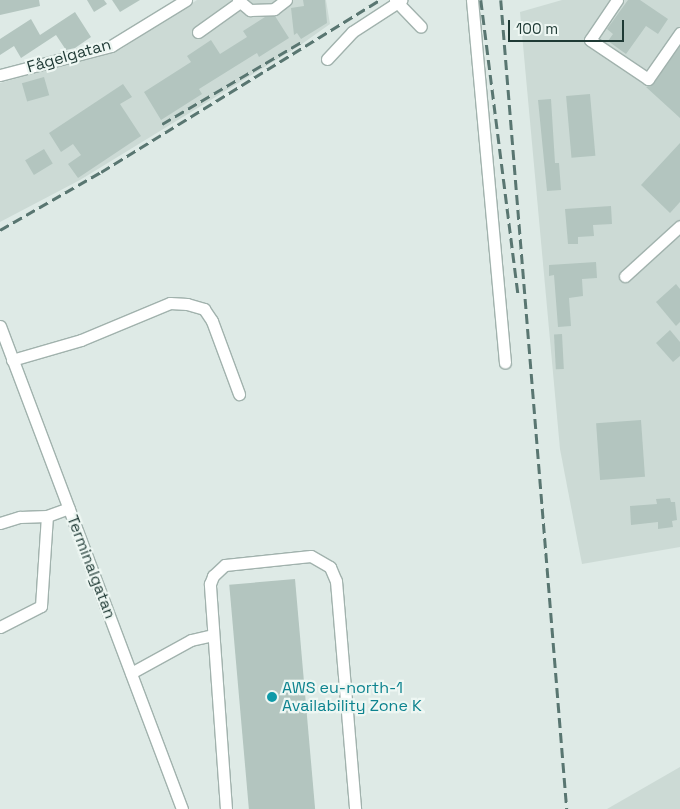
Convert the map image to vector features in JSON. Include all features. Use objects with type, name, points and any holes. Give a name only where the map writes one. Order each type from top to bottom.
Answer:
[{"type":"street","name":"Fågelgatan","points":[[0,75],[111,46],[186,0]]},
{"type":"street","points":[[198,32],[239,1],[250,10],[274,9],[286,0]]},
{"type":"street","points":[[472,0],[505,363]]},
{"type":"street","points":[[617,0],[590,40],[648,78],[680,33]]},
{"type":"street","points":[[327,59],[346,37],[398,1],[421,27]]},
{"type":"street","points":[[625,276],[680,226]]},
{"type":"street","points":[[12,360],[81,340],[170,303],[187,304],[204,309],[212,321],[239,394]]},
{"type":"street","name":"Terminalgatan","points":[[0,326],[182,809]]},
{"type":"street","points":[[0,523],[20,517],[47,516],[69,508]]},
{"type":"street","points":[[0,627],[41,606],[47,516]]},
{"type":"street","points":[[226,809],[208,592],[213,576],[225,565],[311,556],[330,567],[336,581],[355,809]]},
{"type":"street","points":[[131,673],[191,640],[212,635]]},
{"type":"shaded area","points":[[197,0],[326,0],[330,24],[299,46],[80,180],[0,222],[0,83],[121,49]]},
{"type":"shaded area","points":[[562,0],[680,0],[680,547],[582,564],[560,449],[520,12]]},
{"type":"shaded area","points":[[680,767],[680,809],[607,809]]},
{"type":"building","points":[[0,0],[39,0],[40,6],[0,15]]},
{"type":"building","points":[[87,0],[104,0],[107,4],[94,12]]},
{"type":"building","points":[[112,0],[140,0],[120,12]]},
{"type":"building","points":[[303,0],[325,0],[327,23],[301,39],[297,33],[294,35],[291,8],[304,6]]},
{"type":"building","points":[[628,0],[640,0],[668,19],[658,34],[646,26],[626,54],[608,41],[613,34],[607,29]]},
{"type":"building","points":[[75,12],[91,37],[75,48],[66,50],[56,35],[21,58],[14,46],[0,55],[0,39],[31,19],[40,35]]},
{"type":"building","points":[[275,16],[289,38],[259,57],[257,53],[199,89],[202,94],[161,120],[144,92],[191,62],[187,56],[211,40],[220,54],[247,37],[243,31],[265,17]]},
{"type":"building","points":[[680,46],[680,118],[646,87],[654,83]]},
{"type":"building","points":[[44,77],[49,95],[27,102],[22,83]]},
{"type":"building","points":[[123,84],[132,97],[120,104],[141,136],[78,178],[68,164],[81,155],[73,144],[61,152],[49,133]]},
{"type":"building","points":[[590,94],[595,156],[571,158],[566,96]]},
{"type":"building","points":[[551,99],[555,163],[559,163],[561,190],[547,191],[538,100]]},
{"type":"building","points":[[680,143],[680,202],[670,213],[641,185]]},
{"type":"building","points":[[44,149],[53,164],[34,175],[25,160]]},
{"type":"building","points":[[611,206],[612,224],[593,225],[594,236],[578,237],[578,244],[568,244],[565,209]]},
{"type":"building","points":[[596,262],[597,278],[582,279],[583,296],[569,298],[571,326],[558,327],[554,275],[549,276],[549,265]]},
{"type":"building","points":[[676,284],[680,289],[680,322],[676,326],[656,302]]},
{"type":"building","points":[[670,330],[680,342],[680,356],[673,362],[656,343]]},
{"type":"building","points":[[554,334],[562,334],[564,369],[556,369]]},
{"type":"building","points":[[641,420],[645,477],[600,480],[596,423]]},
{"type":"building","points":[[670,498],[671,502],[675,502],[677,520],[672,521],[673,527],[658,529],[658,522],[631,525],[630,506],[657,504],[656,499]]},
{"type":"building","name":"AWS eu-north-1 Availability Zone K","points":[[295,579],[315,809],[249,809],[229,585]]},
{"type":"railway","points":[[0,230],[101,172],[380,0]]},
{"type":"railway","points":[[481,0],[518,294]]},
{"type":"railway","points":[[501,0],[567,809]]},
{"type":"railway","points":[[162,124],[301,42]]},
{"type":"place","name":"AWS eu-north-1 Availability Zone K","points":[[272,697]]}]
